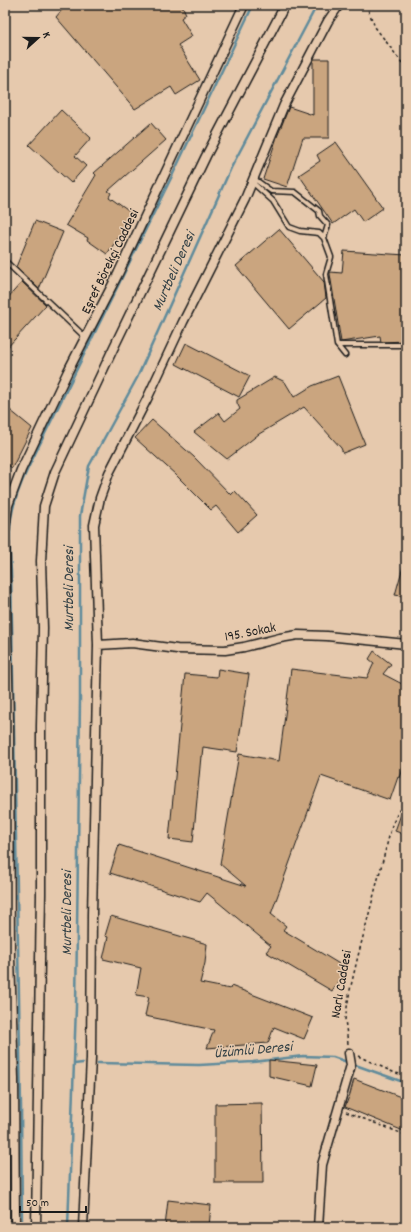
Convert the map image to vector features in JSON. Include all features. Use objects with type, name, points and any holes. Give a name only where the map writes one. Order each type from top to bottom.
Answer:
[{"type":"street","name":"Eşref Börekçi Caddesi","points":[[5,530],[8,504],[21,470],[118,274],[244,5]]},
{"type":"street","points":[[36,1227],[41,894],[41,726],[43,628],[41,562],[44,506],[55,472],[113,349],[206,156],[285,5]]},
{"type":"street","points":[[83,1227],[91,1058],[92,906],[98,645],[94,525],[100,498],[109,473],[245,199],[284,104],[328,21],[339,5]]},
{"type":"street","points":[[5,543],[9,724],[10,958],[14,1079],[15,1227]]},
{"type":"street","name":"195. Sokak","points":[[98,645],[132,643],[177,649],[225,650],[298,635],[326,636],[406,644]]},
{"type":"street","points":[[318,1227],[322,1165],[339,1109],[350,1058]]},
{"type":"lane","points":[[252,180],[272,201],[290,227],[300,231],[319,234],[324,238],[331,257],[326,274],[337,345],[344,355]]},
{"type":"lane","points":[[252,180],[271,191],[294,192],[319,211],[320,216],[328,225],[324,238]]},
{"type":"lane","points":[[5,261],[85,338]]},
{"type":"lane","points":[[337,345],[406,345]]},
{"type":"path","points":[[366,5],[375,27],[406,68]]},
{"type":"path","name":"Narlı Caddesi","points":[[350,1058],[345,1019],[350,990],[392,825],[406,796]]},
{"type":"path","points":[[350,1058],[395,1073],[406,1075]]},
{"type":"path","points":[[339,1109],[406,1135]]},
{"type":"building","points":[[66,5],[182,5],[186,14],[181,18],[192,36],[178,45],[200,80],[176,95],[171,87],[135,109],[56,17]]},
{"type":"building","points":[[314,59],[329,59],[329,138],[303,138],[287,187],[263,179],[289,107],[313,115]]},
{"type":"building","points":[[61,110],[91,138],[75,156],[86,166],[71,183],[29,145]]},
{"type":"building","points":[[151,123],[166,140],[108,191],[111,193],[109,197],[134,215],[107,254],[87,240],[88,238],[66,225],[96,175],[94,173]]},
{"type":"building","points":[[336,142],[383,208],[363,222],[354,209],[333,224],[299,175],[320,161],[317,155]]},
{"type":"building","points":[[35,221],[63,232],[39,289],[16,267]]},
{"type":"building","points":[[279,229],[324,282],[326,298],[289,329],[236,266]]},
{"type":"building","points":[[344,251],[406,255],[406,270],[402,269],[406,291],[406,341],[381,342],[380,336],[341,342],[330,272],[342,273]]},
{"type":"building","points":[[22,282],[46,305],[5,350],[5,301]]},
{"type":"building","points":[[186,343],[250,376],[239,397],[176,364]]},
{"type":"building","points":[[338,376],[365,444],[343,453],[341,448],[304,407],[259,434],[227,459],[194,432],[219,413],[225,421],[240,409],[237,400],[275,377],[285,382],[294,397],[312,386]]},
{"type":"building","points":[[5,406],[32,428],[12,468],[5,463]]},
{"type":"building","points":[[152,420],[194,457],[231,495],[235,491],[257,515],[238,532],[216,506],[211,510],[176,475],[135,438]]},
{"type":"building","points":[[404,563],[406,564],[406,597],[395,595]]},
{"type":"building","points":[[374,651],[391,664],[383,674],[406,686],[406,748],[404,754],[406,755],[406,759],[400,778],[398,777],[390,800],[321,776],[271,914],[286,926],[283,930],[346,968],[332,991],[266,952],[271,946],[207,893],[200,902],[110,873],[119,845],[246,886],[220,864],[239,754],[279,761],[291,669],[367,678],[374,663],[369,659]]},
{"type":"building","points":[[218,669],[249,674],[237,752],[203,747],[193,842],[169,839],[185,674],[217,677]]},
{"type":"building","points":[[406,803],[406,835],[395,831]]},
{"type":"building","points":[[111,916],[207,944],[205,963],[200,983],[230,989],[231,986],[313,1018],[304,1039],[274,1027],[268,1043],[207,1048],[214,1030],[145,1016],[149,997],[136,995],[141,968],[103,959],[108,937],[105,936]]},
{"type":"building","points":[[269,1060],[317,1065],[312,1086],[269,1076]]},
{"type":"building","points":[[354,1079],[406,1099],[406,1132],[345,1107]]},
{"type":"building","points":[[262,1103],[263,1183],[215,1183],[215,1104]]},
{"type":"building","points":[[168,1200],[211,1205],[209,1227],[165,1227]]},
{"type":"waterway","points":[[22,1227],[10,545],[12,512],[28,468],[173,174],[253,5]]},
{"type":"waterway","name":"Murtbeli Deresi","points":[[68,1227],[76,1007],[80,699],[80,516],[89,466],[137,378],[231,168],[317,5]]},
{"type":"waterway","name":"Üzümlü Deresi","points":[[98,1063],[199,1065],[253,1062],[303,1056],[333,1057],[406,1083]]},
{"type":"waterway","name":"Üzümlü Deresi","points":[[74,1064],[83,1063]]}]
